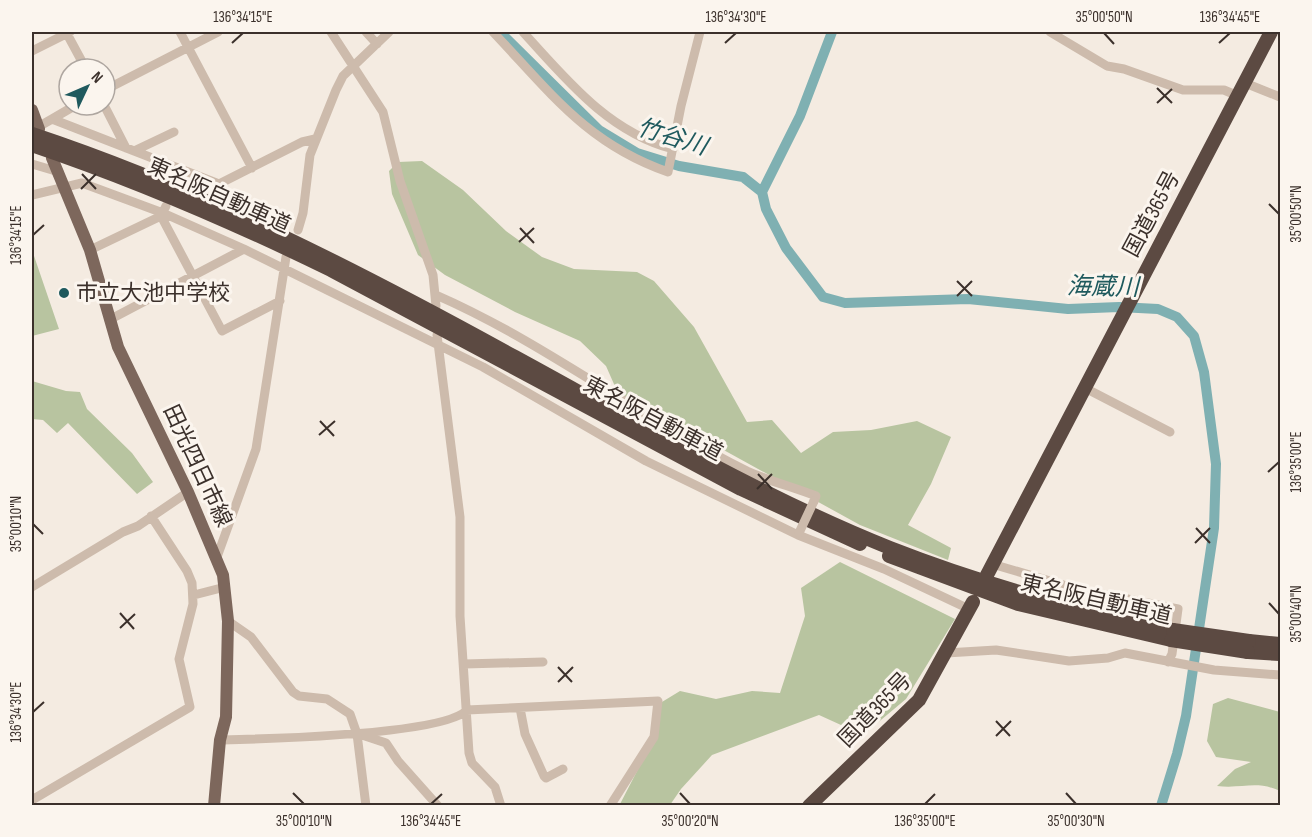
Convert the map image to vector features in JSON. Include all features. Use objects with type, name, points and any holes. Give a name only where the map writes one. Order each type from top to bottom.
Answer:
[{"type":"highway","name":"国道365号","points":[[990,570],[1271,32]]},
{"type":"highway","name":"東名阪自動車道","points":[[36,130],[269,228],[735,475],[888,547],[1023,595],[1172,635]]},
{"type":"highway","name":"東名阪自動車道","points":[[32,145],[145,185],[264,237],[414,314],[741,489],[832,532],[964,586],[1070,619],[1248,646],[1281,654]]},
{"type":"highway","name":"国道365号","points":[[809,806],[910,711],[928,687],[971,605]]},
{"type":"highway","name":"東名阪自動車道","points":[[1248,646],[1281,644]]},
{"type":"main road","points":[[32,110],[36,130]]},
{"type":"main road","name":"田光四日市線","points":[[52,158],[66,187],[90,250],[109,320],[129,372],[188,492],[217,557],[225,587],[228,621],[226,717],[220,740],[214,806]]},
{"type":"street","points":[[32,51],[68,32],[80,57]]},
{"type":"street","points":[[180,32],[252,168]]},
{"type":"street","points":[[117,84],[218,32]]},
{"type":"street","points":[[331,32],[374,97],[387,123],[400,181],[429,264],[436,295],[436,306]]},
{"type":"street","points":[[366,32],[377,44]]},
{"type":"street","points":[[298,230],[315,139],[336,90],[353,66],[389,32]]},
{"type":"street","points":[[493,32],[591,132],[643,163],[669,170],[700,32]]},
{"type":"street","points":[[523,32],[599,110],[636,136],[672,150]]},
{"type":"street","points":[[1050,32],[1107,66],[1124,69],[1183,90],[1224,90],[1238,96]]},
{"type":"street","points":[[1245,83],[1281,97]]},
{"type":"street","points":[[36,130],[57,116]]},
{"type":"street","points":[[111,117],[130,150]]},
{"type":"street","points":[[52,119],[180,172],[219,184],[302,142],[315,139]]},
{"type":"street","points":[[130,150],[174,132]]},
{"type":"street","points":[[32,164],[58,172]]},
{"type":"street","points":[[32,195],[82,183],[163,212],[436,340],[646,461],[799,534],[971,605]]},
{"type":"street","points":[[90,250],[163,212]]},
{"type":"street","points":[[163,212],[222,332],[280,301]]},
{"type":"street","points":[[109,320],[244,249]]},
{"type":"street","points":[[217,557],[256,449],[286,270],[286,257]]},
{"type":"street","points":[[436,295],[538,347],[625,402],[745,470],[816,496],[799,534]]},
{"type":"street","points":[[436,340],[460,517],[460,616],[472,763],[495,787],[501,806]]},
{"type":"street","points":[[1085,388],[1170,432]]},
{"type":"street","points":[[32,587],[123,532],[138,526],[188,492]]},
{"type":"street","points":[[32,800],[190,707],[179,659],[194,595],[187,571],[151,516]]},
{"type":"street","points":[[990,570],[1178,609],[1172,654],[1173,663]]},
{"type":"street","points":[[194,595],[225,587]]},
{"type":"street","points":[[228,621],[251,637],[292,692],[299,696],[327,699],[345,708],[351,714],[357,734],[366,806]]},
{"type":"street","points":[[946,653],[996,650],[1069,661],[1108,658],[1125,653],[1214,670],[1281,675]]},
{"type":"street","points":[[464,664],[543,662]]},
{"type":"street","points":[[220,740],[357,734],[441,723],[467,710],[658,700],[654,737],[610,806]]},
{"type":"street","points":[[520,708],[525,734],[544,776],[546,778],[563,769]]},
{"type":"street","points":[[357,734],[386,743],[398,762],[438,806]]},
{"type":"green space","points":[[422,161],[463,190],[506,231],[542,257],[574,269],[637,272],[654,281],[694,327],[747,422],[772,420],[801,453],[833,432],[871,430],[917,421],[951,437],[931,484],[908,525],[951,548],[948,560],[860,525],[691,432],[621,400],[606,366],[580,341],[515,312],[445,275],[418,255],[392,194],[389,171],[398,162]]},
{"type":"green space","points":[[32,250],[59,329],[32,336]]},
{"type":"green space","points":[[32,381],[66,391],[80,392],[87,409],[132,453],[153,482],[137,494],[68,423],[57,433],[43,420],[32,419]]},
{"type":"green space","points":[[840,562],[955,619],[906,699],[863,735],[819,715],[712,755],[681,789],[670,805],[619,806],[651,744],[657,705],[680,691],[716,699],[752,691],[780,693],[805,616],[801,588]]},
{"type":"green space","points":[[1228,698],[1280,712],[1280,791],[1256,785],[1217,786],[1235,769],[1251,762],[1216,757],[1207,741],[1213,704]]},
{"type":"waterway","name":"竹谷川","points":[[500,32],[599,130],[637,153],[679,166],[743,177],[762,192]]},
{"type":"waterway","name":"海蔵川","points":[[832,32],[800,116],[762,192],[766,209],[786,248],[823,297],[845,303],[968,299],[1068,309],[1119,307],[1158,309],[1177,317],[1194,336],[1204,372],[1216,464],[1214,528],[1186,716],[1161,806]]},
{"type":"tunnel","points":[[172,190],[179,174]]},
{"type":"place","name":"市立大池中学校","points":[[64,293]]}]
